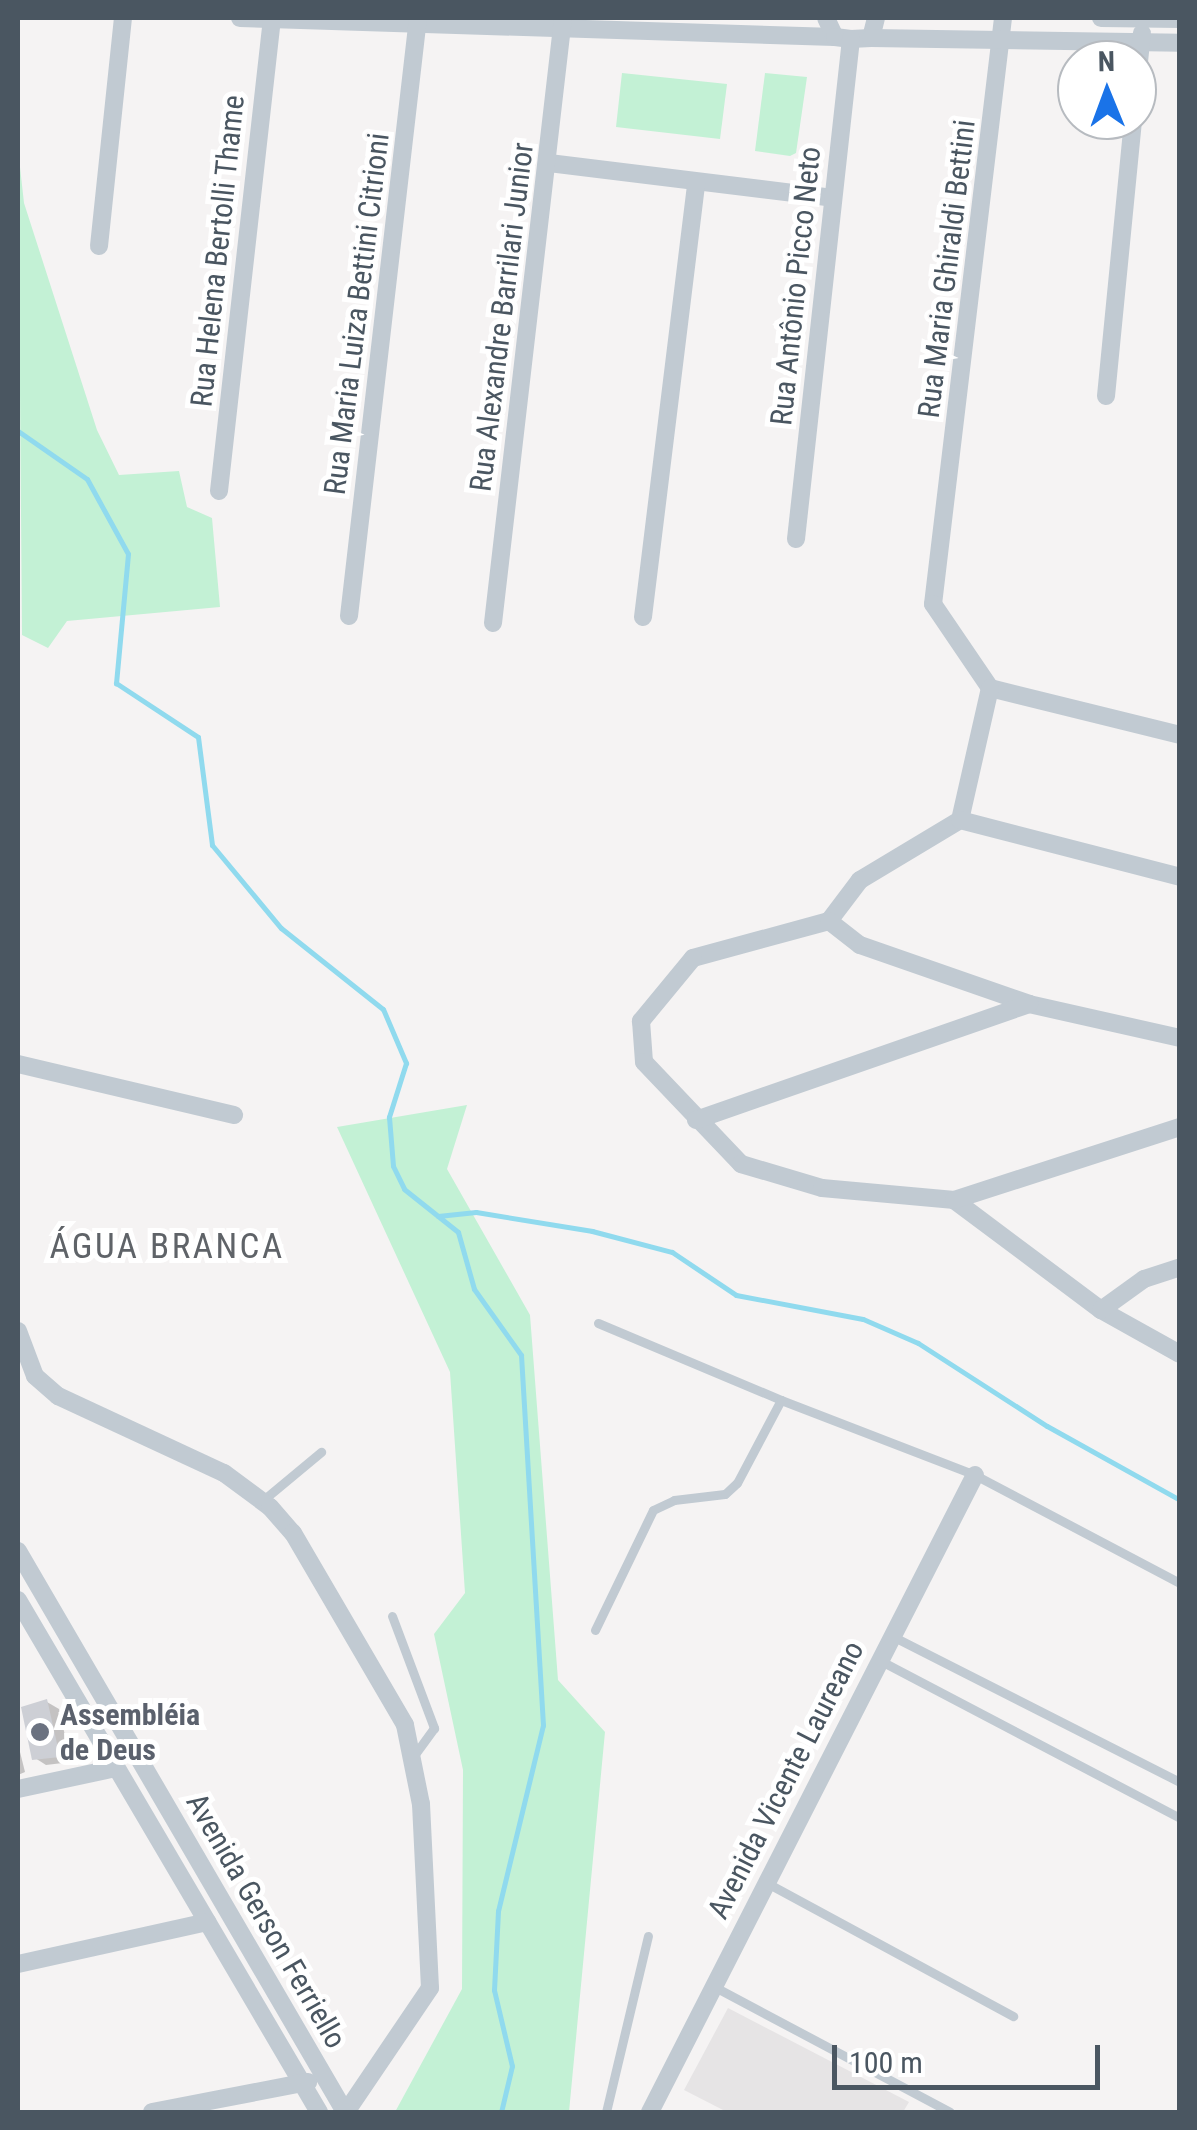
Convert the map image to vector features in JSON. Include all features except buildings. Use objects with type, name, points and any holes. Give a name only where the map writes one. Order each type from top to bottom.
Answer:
[{"type":"street","points":[[99,246],[123,18]]},
{"type":"street","points":[[240,18],[563,24],[843,38],[1072,40]]},
{"type":"street","name":"Rua Helena Bertolli Thame","points":[[219,491],[272,18]]},
{"type":"street","points":[[826,18],[843,38]]},
{"type":"street","points":[[871,38],[876,18]]},
{"type":"street","name":"Rua Maria Ghiraldi Bettini","points":[[990,688],[934,610],[931,583],[944,526],[1003,18]]},
{"type":"street","points":[[1101,18],[1180,20]]},
{"type":"street","name":"Rua Maria Luiza Bettini Citrioni","points":[[349,616],[418,21]]},
{"type":"street","name":"Rua Alexandre Barrilari Junior","points":[[494,623],[563,24]]},
{"type":"street","name":"Rua Antônio Picco Neto","points":[[796,538],[833,198],[843,38]]},
{"type":"street","points":[[1106,396],[1131,140]]},
{"type":"street","points":[[549,163],[833,198]]},
{"type":"street","points":[[643,618],[696,183]]},
{"type":"street","points":[[960,820],[990,688],[1180,735]]},
{"type":"street","points":[[1180,877],[960,820],[860,880],[829,921],[693,958],[643,1016],[638,1036],[647,1070],[750,1169],[822,1188],[954,1200],[1180,1126]]},
{"type":"street","points":[[829,921],[860,945],[1028,1004],[1180,1038]]},
{"type":"street","points":[[696,1120],[1028,1004]]},
{"type":"street","points":[[18,1064],[234,1115]]},
{"type":"street","points":[[954,1200],[1101,1310],[1180,1354]]},
{"type":"street","points":[[1101,1310],[1144,1279],[1180,1267]]},
{"type":"street","points":[[18,1332],[35,1376],[58,1396],[224,1473],[262,1501],[293,1532],[380,1678],[413,1757],[430,1988],[346,2112]]},
{"type":"street","name":"Avenida Vicente Laureano","points":[[650,2112],[711,1985],[975,1476]]},
{"type":"street","name":"Avenida Gerson Ferriello","points":[[18,1551],[346,2112]]},
{"type":"street","name":"Avenida Gerson Ferriello","points":[[19,1606],[319,2112]]},
{"type":"street","points":[[18,1788],[116,1768]]},
{"type":"street","points":[[18,1964],[207,1922]]},
{"type":"street","points":[[152,2112],[300,2080],[331,2086]]},
{"type":"lane","points":[[598,1323],[975,1476],[1180,1583]]},
{"type":"lane","points":[[595,1630],[653,1510],[674,1500],[725,1494],[781,1400]]},
{"type":"lane","points":[[262,1501],[321,1452]]},
{"type":"lane","points":[[392,1616],[432,1715],[429,1741],[413,1757]]},
{"type":"lane","points":[[892,1636],[1180,1782]]},
{"type":"lane","points":[[879,1660],[1180,1818]]},
{"type":"lane","points":[[764,1882],[1014,2016]]},
{"type":"lane","points":[[606,2112],[648,1936]]},
{"type":"lane","points":[[711,1985],[950,2112]]},
{"type":"shaded area","points":[[728,2008],[909,2102],[903,2112],[727,2112],[684,2090]]},
{"type":"green space","points":[[622,73],[727,84],[720,139],[616,127]]},
{"type":"green space","points":[[765,73],[807,77],[796,153],[790,156],[755,151]]},
{"type":"green space","points":[[18,149],[24,203],[97,430],[119,475],[179,471],[187,507],[212,518],[220,607],[67,621],[48,648],[22,635]]},
{"type":"green space","points":[[467,1105],[447,1169],[530,1315],[558,1680],[605,1732],[569,2112],[395,2112],[462,1989],[463,1770],[434,1634],[465,1593],[450,1372],[337,1127]]},
{"type":"waterway","points":[[18,431],[87,479],[128,554],[116,683],[198,737],[212,845],[281,928],[383,1009],[406,1063],[389,1117],[393,1166],[404,1189],[458,1232],[474,1289],[521,1355],[543,1725],[498,1911],[494,1990],[512,2066],[501,2112]]},
{"type":"waterway","points":[[438,1216],[476,1212],[592,1231],[672,1252],[736,1295],[863,1319],[918,1343],[1047,1426],[1180,1500]]},
{"type":"place","name":"Assembléia de Deus","points":[[40,1732]]},
{"type":"district","name":"ÁGUA BRANCA","points":[[167,1247]]}]
